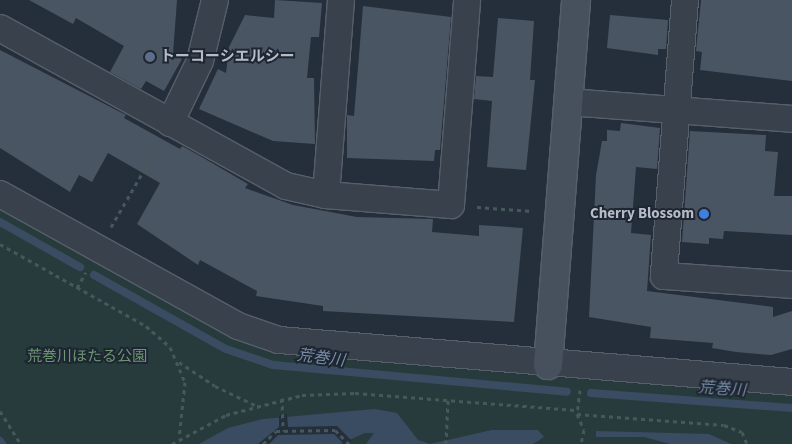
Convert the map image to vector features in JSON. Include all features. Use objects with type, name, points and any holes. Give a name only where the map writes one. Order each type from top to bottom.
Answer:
[{"type":"street","points":[[170,123],[200,61],[215,0]]},
{"type":"street","points":[[326,195],[341,0]]},
{"type":"street","points":[[0,28],[266,177],[326,195],[451,205],[467,0]]},
{"type":"street","points":[[548,364],[576,0]]},
{"type":"street","points":[[685,0],[664,276],[792,285]]},
{"type":"street","points":[[568,102],[792,119]]},
{"type":"street","points":[[0,194],[238,326],[279,340],[548,364],[792,382]]},
{"type":"path","points":[[100,248],[170,123]]},
{"type":"path","points":[[451,205],[532,211]]},
{"type":"path","points":[[0,244],[159,336],[178,362],[215,386],[255,405]]},
{"type":"path","points":[[77,288],[80,282]]},
{"type":"path","points":[[178,362],[187,399],[179,439]]},
{"type":"path","points":[[172,444],[179,439],[255,405],[282,398],[355,393],[724,425],[742,432],[748,444]]},
{"type":"path","points":[[282,398],[283,431]]},
{"type":"path","points":[[446,444],[448,400]]},
{"type":"path","points":[[579,402],[578,412],[584,430],[581,444]]},
{"type":"path","points":[[0,411],[22,444]]},
{"type":"path","points":[[263,444],[276,431],[335,430],[349,444]]},
{"type":"green space","name":"荒巻川ほたる公園","points":[[0,209],[232,338],[276,354],[792,396],[792,444],[0,444]]},
{"type":"water","points":[[375,409],[397,413],[418,440],[430,444],[366,444],[374,433],[365,433],[340,444],[199,444],[228,428],[263,419]]},
{"type":"water","points":[[492,430],[538,430],[544,437],[533,444],[430,444]]},
{"type":"water","points":[[596,431],[709,434],[731,444],[670,444],[644,437],[596,437]]},
{"type":"pier","points":[[287,414],[288,427],[337,426],[352,441],[344,444],[334,434],[278,435],[269,444],[258,444],[279,427],[279,415]]},
{"type":"building","points":[[29,0],[177,0],[173,54],[182,59],[164,91],[146,81],[141,89],[110,72],[124,46],[76,18],[73,24]]},
{"type":"building","points":[[275,0],[322,3],[319,37],[311,37],[307,78],[314,78],[315,144],[273,141],[199,109],[218,69],[226,73],[229,47],[245,15],[274,18]]},
{"type":"building","points":[[701,0],[792,0],[792,81],[700,70],[702,52],[696,51]]},
{"type":"building","points":[[363,6],[451,17],[440,150],[435,150],[434,161],[347,158],[347,115],[354,116]]},
{"type":"building","points":[[610,15],[668,20],[666,49],[658,49],[658,55],[607,48]]},
{"type":"building","points":[[498,18],[534,21],[530,80],[535,80],[526,170],[487,167],[492,101],[474,99],[476,76],[493,77]]},
{"type":"building","points":[[0,50],[126,115],[124,118],[180,149],[182,146],[200,156],[248,184],[245,188],[293,205],[357,217],[433,219],[432,232],[479,236],[479,225],[523,228],[514,322],[323,311],[323,306],[256,296],[257,291],[200,260],[198,265],[137,224],[160,183],[108,153],[92,182],[79,175],[70,192],[0,148]]},
{"type":"building","points":[[621,123],[660,128],[657,169],[636,167],[631,233],[651,235],[647,291],[773,307],[773,317],[792,311],[792,349],[771,355],[736,352],[712,348],[713,343],[650,338],[651,327],[589,317],[596,175],[602,141],[607,141],[607,130],[620,131]]},
{"type":"building","points":[[690,131],[766,135],[765,151],[778,152],[774,196],[792,196],[792,235],[724,231],[723,239],[709,238],[709,244],[682,242]]},
{"type":"waterway","name":"荒巻川","points":[[0,222],[80,267]]},
{"type":"waterway","name":"荒巻川","points":[[94,275],[226,349],[273,365],[567,392]]},
{"type":"waterway","name":"荒巻川","points":[[591,393],[792,408]]},
{"type":"place","name":"トーコーシエルシー","points":[[150,57]]},
{"type":"place","name":"Cherry Blossom","points":[[704,214]]}]
